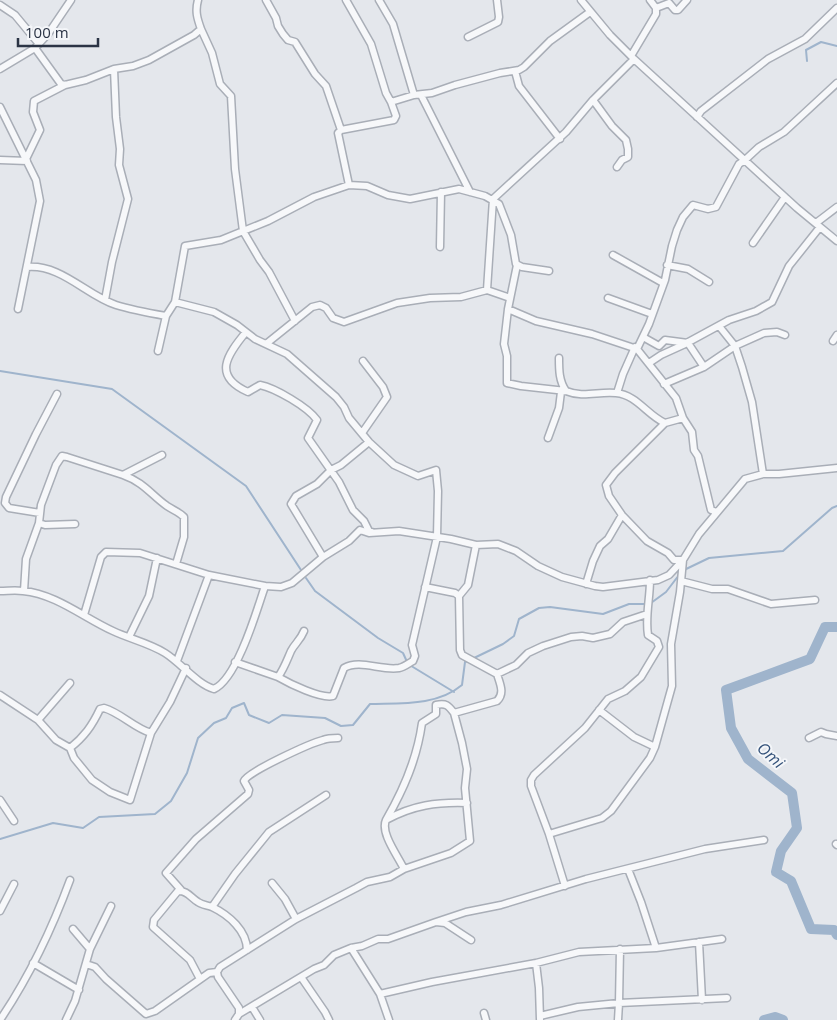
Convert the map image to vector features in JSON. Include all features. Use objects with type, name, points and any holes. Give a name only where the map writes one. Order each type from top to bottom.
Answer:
[{"type":"street","points":[[0,69],[37,46],[48,34],[71,0]]},
{"type":"street","points":[[198,0],[196,17],[212,53],[220,84],[231,96],[235,169],[243,231],[269,272],[295,321]]},
{"type":"street","points":[[266,0],[276,18],[278,26],[288,40],[295,42],[315,74],[326,86],[341,130],[338,134],[349,186]]},
{"type":"street","points":[[341,130],[394,120],[396,116],[386,93],[371,44],[346,0]]},
{"type":"street","points":[[379,0],[393,24],[418,95],[470,192]]},
{"type":"street","points":[[468,37],[498,22],[497,0]]},
{"type":"street","points":[[582,0],[590,12],[633,58],[837,241]]},
{"type":"street","points":[[487,290],[493,199],[560,139],[582,115],[592,100],[633,58],[654,18],[656,8],[650,0]]},
{"type":"street","points":[[656,8],[669,2],[675,10],[678,10],[687,0]]},
{"type":"street","points":[[0,5],[15,16],[61,84],[65,85]]},
{"type":"street","points":[[697,117],[701,111],[768,59],[805,39],[837,8]]},
{"type":"street","points":[[391,102],[524,67],[550,41],[590,12]]},
{"type":"street","points":[[27,160],[40,130],[33,112],[34,101],[65,85],[149,60],[194,35],[201,28]]},
{"type":"street","points":[[105,300],[112,262],[128,199],[119,165],[120,149],[116,117],[114,69]]},
{"type":"street","points":[[514,71],[519,86],[560,139]]},
{"type":"street","points":[[617,393],[623,374],[643,337],[652,314],[663,283],[672,246],[683,217],[693,205],[708,209],[716,207],[739,164],[759,147],[784,132],[837,83]]},
{"type":"street","points":[[592,100],[612,126],[626,140],[628,157],[622,160],[617,167]]},
{"type":"street","points":[[0,107],[36,180],[40,201],[18,309]]},
{"type":"street","points":[[0,160],[27,160]]},
{"type":"street","points":[[158,350],[166,316],[175,302],[185,246],[222,240],[314,197],[349,186],[367,186],[388,195],[410,198],[459,189],[493,199],[499,204],[511,235],[517,265],[508,310],[504,344],[507,356],[506,383],[591,395],[596,393],[617,393],[639,402],[650,414],[665,423]]},
{"type":"street","points":[[440,247],[441,192]]},
{"type":"street","points":[[754,243],[786,197]]},
{"type":"street","points":[[649,363],[729,320],[756,311],[772,302],[789,266],[818,225],[837,207]]},
{"type":"street","points":[[613,255],[663,283]]},
{"type":"street","points":[[517,265],[549,272]]},
{"type":"street","points":[[667,265],[688,269],[709,282]]},
{"type":"street","points":[[27,267],[36,266],[57,272],[95,296],[115,305],[166,316]]},
{"type":"street","points":[[266,344],[312,307],[320,305],[326,308],[334,318],[344,322],[397,303],[430,298],[461,297],[487,290],[510,298]]},
{"type":"street","points":[[608,298],[652,314]]},
{"type":"street","points":[[175,302],[214,312],[255,339],[288,354],[336,397],[344,407],[349,418],[369,442],[394,465],[418,476],[436,470],[438,491],[437,538],[412,645],[415,656],[413,661],[400,668],[381,669],[348,665],[344,668],[333,696],[328,697],[310,692],[278,677],[235,662]]},
{"type":"street","points":[[508,310],[536,321],[592,334],[636,348],[676,398],[683,418],[692,432],[694,450],[698,456],[711,510],[717,512]]},
{"type":"street","points":[[719,326],[735,346],[752,402],[763,474]]},
{"type":"street","points":[[246,332],[227,363],[226,376],[235,385],[248,392],[260,385],[282,393],[313,414],[317,420],[308,438],[331,470],[353,510],[369,531],[374,532]]},
{"type":"street","points":[[664,384],[704,367],[735,346],[764,333],[777,332],[786,335]]},
{"type":"street","points":[[643,337],[659,346],[665,340],[688,343],[704,367]]},
{"type":"street","points":[[559,358],[559,373],[566,391]]},
{"type":"street","points":[[362,433],[387,397],[383,387],[363,361]]},
{"type":"street","points":[[548,438],[559,408],[561,392],[566,391]]},
{"type":"street","points":[[40,512],[9,508],[5,503],[6,497],[36,434],[57,394]]},
{"type":"street","points":[[683,418],[665,423],[608,480],[606,485],[609,496],[622,515],[647,542],[668,553],[674,560],[683,560]]},
{"type":"street","points":[[323,557],[292,504],[296,496],[317,484],[331,470],[341,465],[369,442]]},
{"type":"street","points":[[123,475],[162,455]]},
{"type":"street","points":[[24,591],[26,559],[39,523],[41,505],[49,480],[62,456],[123,475],[149,489],[168,506],[177,510],[184,517],[184,537],[176,564]]},
{"type":"street","points":[[84,615],[101,556],[106,552],[140,553],[209,575],[265,586],[281,587],[292,583],[323,557],[349,541],[360,530],[374,532],[399,531],[476,545],[498,544],[508,547],[538,566],[562,577],[603,587],[658,580],[669,575],[683,560],[699,534],[745,478],[763,474],[837,468]]},
{"type":"street","points":[[586,584],[600,546],[608,539],[622,515]]},
{"type":"street","points":[[39,523],[45,525],[75,524]]},
{"type":"street","points":[[454,713],[497,701],[502,697],[497,674],[462,655],[460,650],[458,596],[468,585],[476,545]]},
{"type":"street","points":[[129,637],[149,596],[156,558]]},
{"type":"street","points":[[549,834],[602,818],[611,812],[656,747],[672,686],[671,644],[683,560]]},
{"type":"street","points":[[177,661],[209,575]]},
{"type":"street","points":[[565,886],[549,834],[531,786],[531,780],[540,768],[555,757],[590,724],[608,699],[625,691],[641,677],[659,647],[656,641],[648,635],[646,622],[650,599],[650,580]]},
{"type":"street","points":[[681,581],[712,589],[728,589],[771,604],[816,600]]},
{"type":"street","points":[[0,591],[24,591],[52,599],[110,630],[147,644],[177,661],[206,686],[214,689],[220,686],[227,678],[235,662],[255,616],[265,586]]},
{"type":"street","points":[[425,587],[458,596]]},
{"type":"street","points":[[497,674],[516,665],[528,653],[543,646],[571,637],[593,638],[610,634],[623,622],[648,614]]},
{"type":"street","points":[[278,677],[286,665],[292,649],[300,641],[304,630]]},
{"type":"street","points":[[0,694],[38,720],[56,740],[70,748],[74,758],[92,780],[110,792],[130,800],[151,733],[170,702],[186,668]]},
{"type":"street","points":[[38,720],[70,683]]},
{"type":"street","points":[[217,972],[220,967],[296,919],[367,882],[390,877],[404,869],[451,853],[470,841],[465,788],[467,769],[462,742],[454,713],[444,704],[436,705],[436,714],[422,723],[419,745],[402,792],[384,826],[386,838],[393,847],[404,869]]},
{"type":"street","points":[[70,748],[84,736],[100,710],[104,708],[144,731],[151,733]]},
{"type":"street","points":[[599,710],[634,737],[656,747]]},
{"type":"street","points":[[809,738],[821,732],[837,736]]},
{"type":"street","points":[[247,950],[247,943],[233,921],[212,907],[200,904],[181,890],[166,874],[196,839],[248,794],[249,790],[244,782],[246,777],[262,767],[324,739],[338,738]]},
{"type":"street","points":[[212,907],[268,832],[326,795]]},
{"type":"street","points":[[0,800],[14,821]]},
{"type":"street","points":[[386,820],[424,804],[442,802],[467,803]]},
{"type":"street","points":[[237,1017],[324,964],[334,955],[351,948],[362,946],[378,939],[388,939],[466,912],[501,905],[628,869],[705,849],[764,840]]},
{"type":"street","points":[[628,869],[656,948]]},
{"type":"street","points":[[0,1020],[16,996],[58,914],[70,880]]},
{"type":"street","points":[[272,883],[285,899],[296,919]]},
{"type":"street","points":[[0,911],[14,884]]},
{"type":"street","points":[[181,890],[178,891],[154,920],[153,928],[190,960],[200,979]]},
{"type":"street","points":[[70,1018],[90,949],[111,906]]},
{"type":"street","points":[[436,922],[445,923],[471,940]]},
{"type":"street","points":[[73,929],[90,949]]},
{"type":"street","points":[[380,994],[432,982],[536,963],[579,952],[656,948],[722,939]]},
{"type":"street","points":[[699,942],[702,1000]]},
{"type":"street","points":[[351,948],[380,994],[388,1020]]},
{"type":"street","points":[[618,1020],[620,949]]},
{"type":"street","points":[[33,963],[79,990]]},
{"type":"street","points":[[536,963],[540,1018],[578,1007],[727,998]]},
{"type":"street","points":[[86,964],[95,967],[146,1014],[155,1011],[209,973],[217,972]]},
{"type":"street","points":[[217,972],[239,1008],[237,1017]]},
{"type":"street","points":[[301,977],[329,1020]]},
{"type":"street","points":[[252,1007],[260,1020]]},
{"type":"waterway","points":[[807,61],[806,50],[821,42],[837,46]]},
{"type":"waterway","points":[[0,371],[112,389],[246,486],[301,570]]},
{"type":"waterway","points":[[684,570],[709,558],[783,551],[832,508],[837,506]]},
{"type":"waterway","points":[[651,603],[666,592],[679,575]]},
{"type":"waterway","points":[[306,578],[315,591],[378,638],[403,653],[408,664],[454,692]]},
{"type":"waterway","points":[[472,659],[503,644],[514,636],[519,619],[539,608],[550,607],[603,614],[629,604],[646,604]]},
{"type":"waterway","name":"Omi","points":[[837,627],[825,627],[810,659],[726,690],[731,728],[748,759],[792,793],[797,828],[781,851],[776,872],[791,881],[811,929],[834,930],[837,935]]},
{"type":"waterway","points":[[0,839],[53,823],[83,828],[99,817],[155,814],[171,801],[187,773],[198,738],[214,723],[226,718],[232,708],[244,703],[249,715],[269,723],[282,715],[325,718],[341,726],[353,725],[370,704],[418,702],[441,697],[452,692],[462,685],[465,662],[468,661]]},
{"type":"waterway","name":"Omi","points":[[764,1020],[775,1017],[783,1020]]}]
